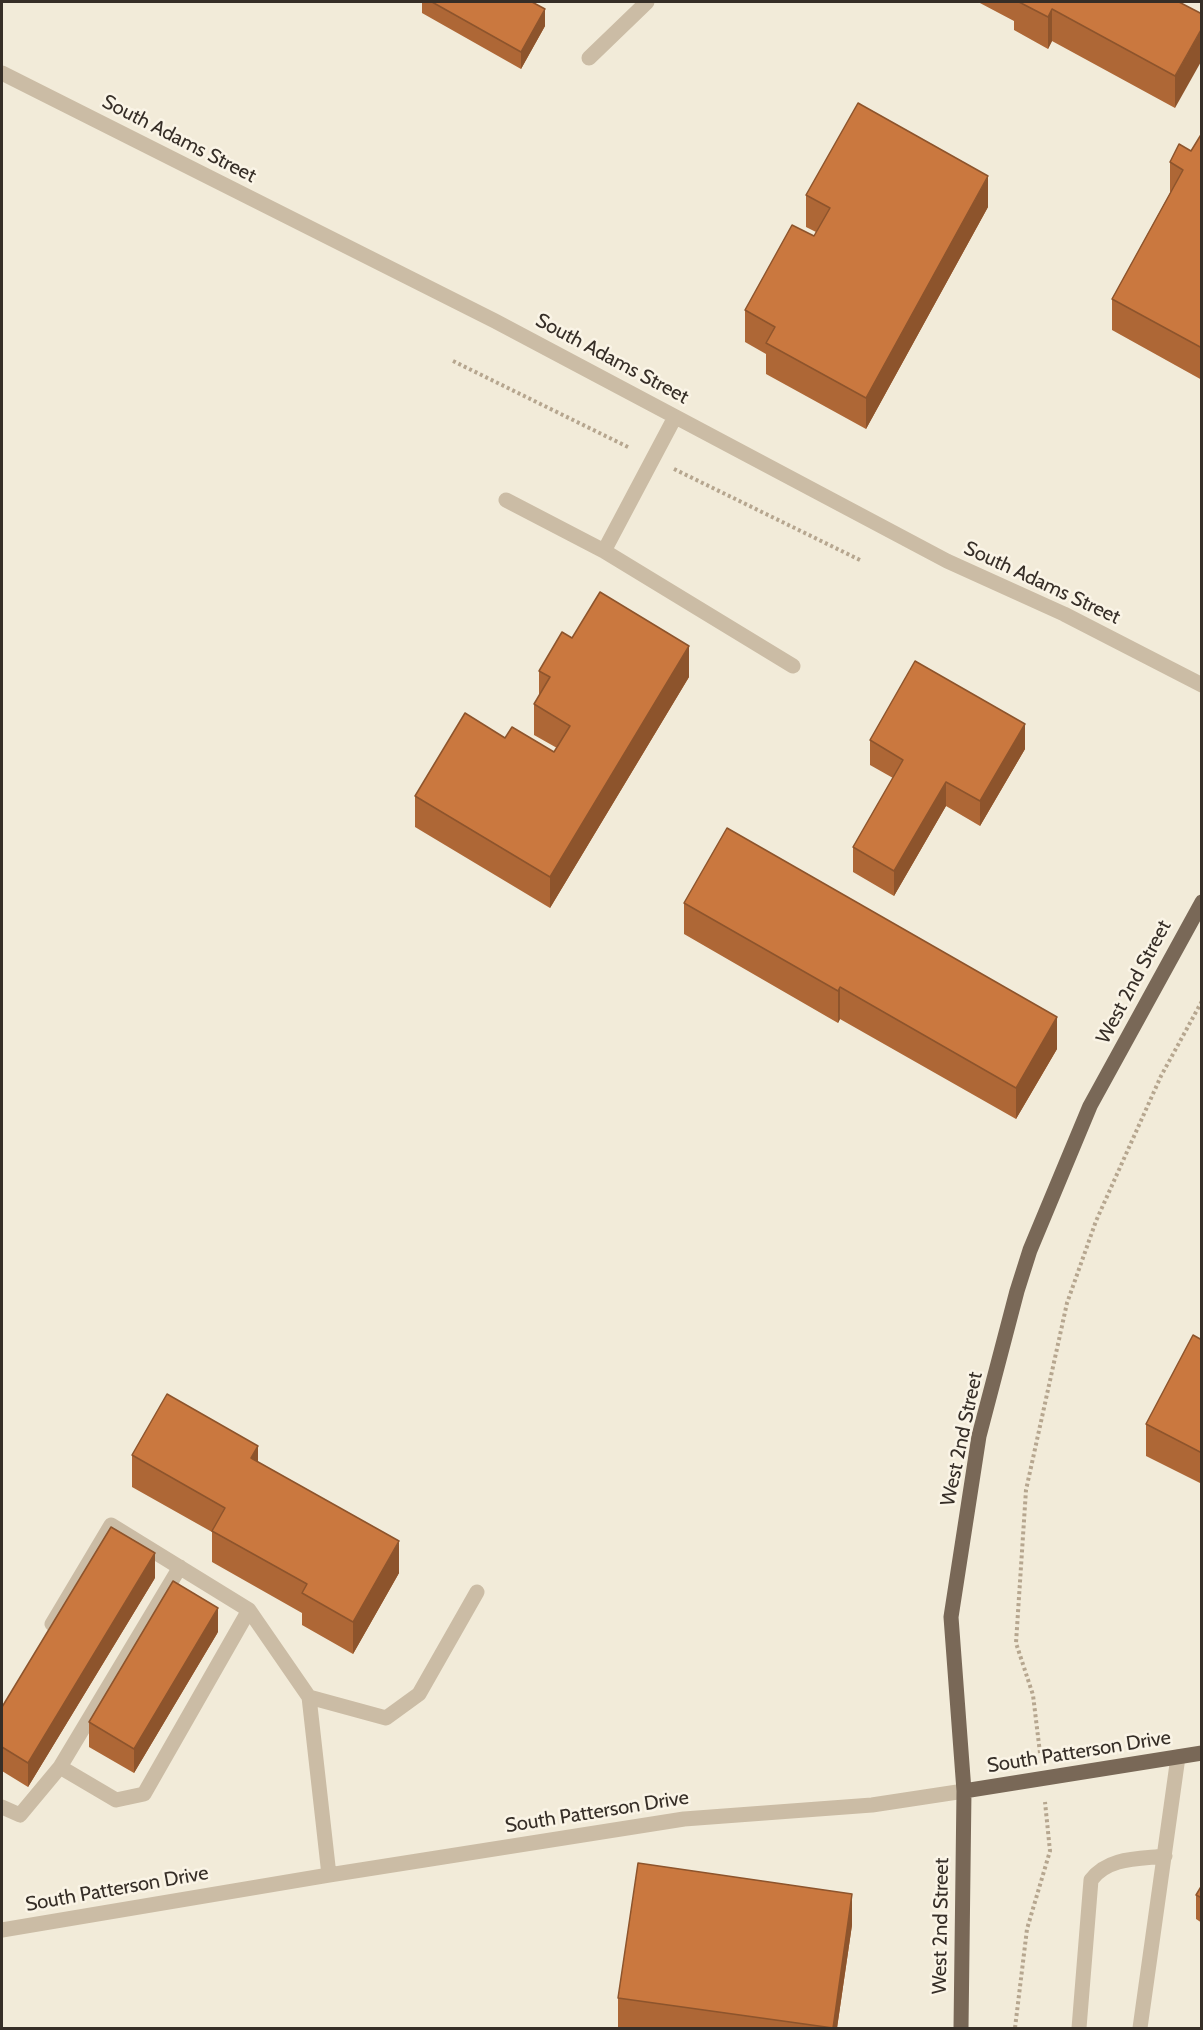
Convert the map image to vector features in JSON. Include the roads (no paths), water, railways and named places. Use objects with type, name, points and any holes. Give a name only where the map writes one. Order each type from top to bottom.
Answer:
[{"type":"main road","name":"West 2nd Street","points":[[961,2028],[964,1791],[951,1617],[979,1436],[1030,1250],[1090,1106],[1202,902]]},
{"type":"main road","name":"South Patterson Drive","points":[[964,1791],[1202,1754]]},
{"type":"street","points":[[590,58],[647,2]]},
{"type":"street","name":"South Adams Street","points":[[2,73],[495,321],[947,561],[1064,614],[1202,685]]},
{"type":"street","points":[[604,551],[675,417]]},
{"type":"street","points":[[506,500],[604,551],[793,666]]},
{"type":"street","points":[[44,1638],[111,1525],[249,1610],[309,1697],[329,1875]]},
{"type":"street","points":[[2,1807],[20,1815],[60,1767],[180,1567]]},
{"type":"street","points":[[309,1697],[386,1718],[419,1694],[477,1592]]},
{"type":"street","points":[[60,1767],[116,1800],[144,1794],[249,1610]]},
{"type":"street","points":[[1140,2028],[1178,1757]]},
{"type":"street","name":"South Patterson Drive","points":[[2,1930],[684,1819],[872,1805],[964,1791]]},
{"type":"street","points":[[1079,2028],[1091,1880],[1098,1871],[1117,1862],[1165,1856]]}]
